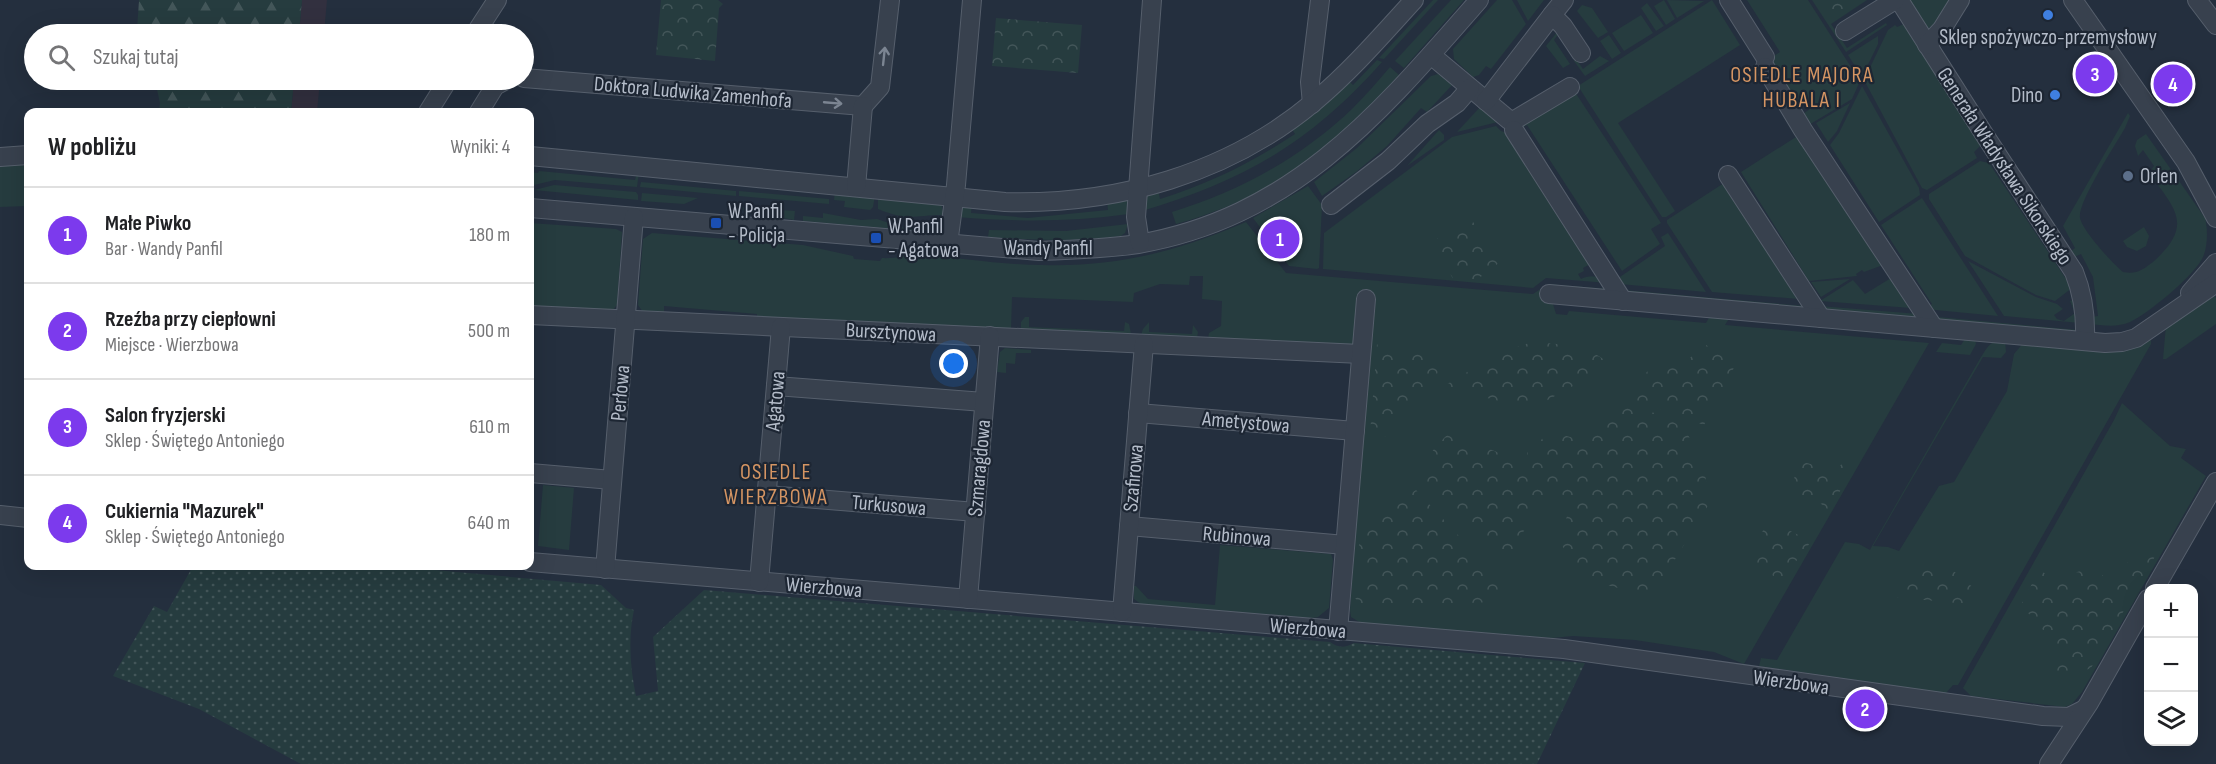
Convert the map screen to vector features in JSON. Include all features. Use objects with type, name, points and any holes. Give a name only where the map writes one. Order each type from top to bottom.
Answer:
[{"type":"street","points":[[481,24],[497,0]]},
{"type":"street","points":[[856,187],[863,106],[880,87],[890,0]]},
{"type":"street","points":[[948,244],[972,0]]},
{"type":"street","points":[[1140,243],[1136,217],[1137,190],[1152,0]]},
{"type":"street","points":[[1312,104],[1310,82],[1320,0]]},
{"type":"street","points":[[534,156],[1005,202],[1049,202],[1137,190],[1182,177],[1222,161],[1266,136],[1312,104],[1364,55],[1414,0]]},
{"type":"street","name":"Wandy Panfil","points":[[534,208],[1039,251],[1082,250],[1140,243],[1210,224],[1243,210],[1300,179],[1339,149],[1374,117],[1479,0]]},
{"type":"street","points":[[1486,101],[1564,0]]},
{"type":"street","points":[[1729,0],[1803,130],[1934,328]]},
{"type":"street","name":"Generała Władysława Sikorskiego","points":[[1845,31],[1897,0],[2074,272],[2082,293],[2086,327],[2085,341]]},
{"type":"street","points":[[1926,45],[1942,28],[1960,0]]},
{"type":"street","points":[[2073,0],[2186,162],[2216,218]]},
{"type":"street","points":[[2197,0],[2216,25]]},
{"type":"street","points":[[1552,15],[1563,26],[1581,53]]},
{"type":"street","points":[[1431,55],[1513,121],[1570,87]]},
{"type":"street","name":"Doktora Ludwika Zamenhofa","points":[[534,79],[863,106]]},
{"type":"street","points":[[1332,205],[1388,161],[1427,124],[1457,103],[1470,88]]},
{"type":"street","points":[[430,108],[442,90]]},
{"type":"street","points":[[481,108],[493,90]]},
{"type":"street","points":[[1514,130],[1623,301]]},
{"type":"street","points":[[2186,162],[2216,195]]},
{"type":"street","points":[[1728,176],[1821,318]]},
{"type":"street","name":"Perłowa","points":[[605,569],[634,217]]},
{"type":"street","points":[[2175,310],[2216,264]]},
{"type":"street","points":[[1549,294],[2085,341],[2122,342],[2136,338],[2216,283]]},
{"type":"street","points":[[1338,631],[1366,299]]},
{"type":"street","name":"Bursztynowa","points":[[534,315],[1361,354]]},
{"type":"street","name":"Agatowa","points":[[759,582],[781,327]]},
{"type":"street","name":"Szmaragdowa","points":[[968,599],[990,336]]},
{"type":"street","name":"Szafirowa","points":[[1122,612],[1144,344]]},
{"type":"street","points":[[776,386],[984,402]]},
{"type":"street","name":"Ametystowa","points":[[1138,413],[1354,431]]},
{"type":"street","points":[[534,473],[612,480]]},
{"type":"street","points":[[2157,584],[2216,482]]},
{"type":"street","name":"Turkusowa","points":[[767,495],[976,512]]},
{"type":"street","points":[[0,515],[24,518]]},
{"type":"street","name":"Rubinowa","points":[[1129,526],[1345,544]]},
{"type":"street","name":"Wierzbowa","points":[[534,562],[1564,649],[2043,716],[2069,717],[2083,711]]},
{"type":"street","points":[[2049,764],[2083,711],[2144,606]]},
{"type":"shaded area","points":[[302,0],[327,0],[325,24],[300,24]]},
{"type":"shaded area","points":[[293,90],[319,90],[317,108],[291,108]]},
{"type":"green space","points":[[139,0],[302,0],[300,24],[137,24]]},
{"type":"green space","points":[[661,0],[718,0],[723,4],[719,8],[715,61],[656,55]]},
{"type":"green space","points":[[1433,0],[1438,0],[1384,59],[1379,58]]},
{"type":"green space","points":[[1451,0],[1464,0],[1404,68],[1395,61]]},
{"type":"green space","points":[[1497,0],[1512,0],[1526,24],[1491,69],[1486,66],[1479,75],[1473,77],[1454,59],[1453,49]]},
{"type":"green space","points":[[1517,0],[1544,0],[1528,21]]},
{"type":"green space","points":[[1664,0],[1675,19],[1666,25],[1654,6]]},
{"type":"green space","points":[[1667,0],[1704,1],[1677,18]]},
{"type":"green space","points":[[1712,0],[1740,45],[1618,123],[1675,211],[1662,217],[1578,86]]},
{"type":"green space","points":[[1747,0],[1808,0],[1860,81],[1852,99],[1807,126],[1800,116],[1810,109],[1805,102],[1795,108],[1766,61],[1780,52]]},
{"type":"green space","points":[[1812,0],[1867,0],[1831,24],[1847,48],[1886,23],[1887,25],[1846,52]]},
{"type":"green space","points":[[1818,0],[1862,0],[1831,21]]},
{"type":"green space","points":[[1906,0],[1950,0],[1935,23],[1925,31]]},
{"type":"green space","points":[[1647,3],[1664,26],[1656,31],[1641,8]]},
{"type":"green space","points":[[1582,5],[1592,8],[1608,32],[1598,38],[1577,11]]},
{"type":"green space","points":[[1641,15],[1653,33],[1624,51],[1612,33]]},
{"type":"green space","points":[[996,18],[1082,25],[1078,73],[992,66]]},
{"type":"green space","points":[[1904,24],[1981,145],[1974,152],[1977,158],[1927,190],[1922,188],[1864,80],[1888,30],[1895,25],[1897,27]]},
{"type":"green space","points":[[1558,31],[1554,40],[1570,64],[1563,68],[1546,46]]},
{"type":"green space","points":[[1609,35],[1621,53],[1612,59],[1600,41]]},
{"type":"green space","points":[[1878,36],[1878,44],[1862,77],[1848,55]]},
{"type":"green space","points":[[1600,56],[1609,61],[1585,76],[1574,61],[1576,59],[1583,69]]},
{"type":"green space","points":[[1377,60],[1382,62],[1329,115],[1302,137],[1274,155],[1213,186],[1142,211],[1144,196],[1158,190],[1160,199],[1214,179],[1263,154],[1295,134],[1290,126],[1347,79],[1353,85]]},
{"type":"green space","points":[[1390,67],[1399,75],[1359,120],[1319,155],[1251,196],[1176,224],[1172,212],[1245,183],[1313,142],[1353,108]]},
{"type":"green space","points":[[1438,74],[1452,85],[1427,112],[1421,108],[1387,146],[1322,196],[1314,182],[1357,148],[1431,76]]},
{"type":"green space","points":[[1862,86],[1919,188],[1920,195],[1879,222],[1830,145],[1839,133]]},
{"type":"green space","points":[[1573,89],[1661,223],[1651,229],[1660,244],[1622,271],[1527,125],[1521,128],[1523,124]]},
{"type":"green space","points":[[157,90],[293,90],[291,108],[159,108]]},
{"type":"green space","points":[[1850,103],[1837,131],[1828,142],[1816,123]]},
{"type":"green space","points":[[1482,105],[1502,121],[1457,132]]},
{"type":"green space","points":[[2128,113],[2130,116],[2125,128],[2084,200],[2080,218],[2086,230],[2112,262],[2123,272],[2132,273],[2153,262],[2173,238],[2177,227],[2173,208],[2149,173],[2154,166],[2143,150],[2138,156],[2135,146],[2137,140],[2146,134],[2205,218],[2206,244],[2197,267],[2148,311],[2120,325],[2089,324],[2092,317],[2098,316],[2093,277],[2081,254],[2072,258],[2069,253],[2075,248],[2063,226]]},
{"type":"green space","points":[[1496,126],[1507,133],[1592,263],[1578,274],[1581,279],[1595,276],[1608,283],[1546,278],[1533,288],[1323,269],[1324,233],[1452,137]]},
{"type":"green space","points":[[1439,130],[1444,135],[1444,140],[1407,166]]},
{"type":"green space","points":[[1799,135],[1883,265],[1864,272],[1862,270],[1856,274],[1857,276],[1809,281],[1741,172]]},
{"type":"green space","points":[[1980,161],[1989,163],[2072,288],[2055,301],[2036,295],[1965,256],[1929,199],[1929,194]]},
{"type":"green space","points":[[24,163],[24,206],[0,207],[0,164]]},
{"type":"green space","points":[[539,171],[635,180],[639,172],[637,187],[555,180],[534,185],[534,172]]},
{"type":"green space","points":[[641,182],[736,191],[736,196],[640,187]]},
{"type":"green space","points":[[1724,183],[1799,299],[1712,292],[1667,223],[1667,220]]},
{"type":"green space","points":[[554,185],[636,192],[638,200],[534,190]]},
{"type":"green space","points":[[1308,186],[1322,205],[1319,268],[1317,269],[1289,266],[1253,218]]},
{"type":"green space","points":[[739,191],[829,199],[829,204],[739,196]]},
{"type":"green space","points":[[835,191],[875,195],[873,207],[870,210],[844,207],[845,201],[834,200]]},
{"type":"green space","points":[[642,193],[698,198],[684,204],[641,201]]},
{"type":"green space","points":[[878,195],[941,204],[944,215],[911,217],[889,213],[878,209]]},
{"type":"green space","points":[[1129,198],[1129,214],[1107,217],[1001,220],[957,217],[962,207],[972,204],[971,213],[1028,218],[1108,210],[1107,200]]},
{"type":"green space","points":[[1922,198],[1998,316],[1925,309],[1932,304],[1881,225]]},
{"type":"green space","points":[[743,207],[795,211],[794,220],[742,210]]},
{"type":"green space","points":[[823,213],[861,220],[877,219],[904,228],[942,225],[938,231],[932,232],[803,221],[803,216],[823,218]]},
{"type":"green space","points":[[1467,213],[1500,262],[1474,282],[1454,280],[1431,244]]},
{"type":"green space","points":[[1246,222],[1286,273],[1533,294],[1548,284],[1609,289],[1610,294],[1547,300],[1553,304],[1556,314],[1567,315],[1569,311],[1706,323],[1711,314],[1730,317],[1725,325],[1929,343],[1744,664],[1714,652],[1635,640],[1573,636],[1552,638],[1361,623],[1351,617],[1372,298],[1352,346],[1208,339],[1209,333],[1221,326],[1222,301],[1202,299],[1203,276],[1190,276],[1189,285],[1160,284],[1134,293],[1133,302],[1012,297],[1011,330],[757,323],[757,314],[664,306],[664,313],[643,312],[638,305],[643,239],[652,233],[803,245],[853,256],[854,259],[880,261],[882,258],[918,255],[1011,264],[1070,265],[1121,260],[1171,249]]},
{"type":"green space","points":[[534,223],[616,229],[622,232],[617,305],[612,311],[534,309]]},
{"type":"green space","points":[[1128,224],[1125,233],[1121,236],[1104,238],[1055,240],[988,237],[989,230],[1066,231]]},
{"type":"green space","points":[[2144,227],[2149,236],[2146,246],[2137,251],[2127,247],[2123,241]]},
{"type":"green space","points":[[1668,233],[1706,292],[1620,284],[1617,279],[1665,246],[1661,237]]},
{"type":"green space","points":[[1968,261],[2036,297],[2057,304],[2063,309],[2054,315],[2057,319],[2064,321],[2075,313],[2070,301],[2075,299],[2080,323],[2004,316]]},
{"type":"green space","points":[[1891,278],[1911,308],[1820,301],[1853,280],[1865,294]]},
{"type":"green space","points":[[1850,279],[1821,297],[1811,282]]},
{"type":"green space","points":[[1623,290],[1805,306],[1807,311],[1628,295]]},
{"type":"green space","points":[[2210,293],[2216,298],[2216,324],[2163,359],[2166,325]]},
{"type":"green space","points":[[1819,306],[1919,314],[1922,321],[1824,313]]},
{"type":"green space","points":[[1928,316],[2078,330],[2077,332],[1932,322]]},
{"type":"green space","points":[[1025,317],[1029,317],[1029,327],[1124,331],[1125,322],[1129,324],[1131,334],[1021,330],[1021,322]]},
{"type":"green space","points":[[1149,322],[1149,332],[1192,334],[1193,325],[1198,332],[1197,338],[1141,335]]},
{"type":"green space","points":[[1967,336],[1975,339],[1976,344],[1970,355],[1936,352],[1942,343],[1961,345]]},
{"type":"green space","points":[[2151,336],[2151,344],[1958,685],[1953,685],[1946,693],[1759,666],[1761,658],[1777,660],[1845,542],[1859,544],[1870,550],[1990,344],[2005,340],[2006,352],[2001,358],[1983,357],[1873,546],[1888,547],[1899,551],[1939,486],[1954,482],[2007,391],[2014,354],[2024,342]]},
{"type":"green space","points":[[1532,342],[1581,348],[1607,362],[1593,375],[1544,402],[1516,406],[1444,386],[1499,353]]},
{"type":"green space","points":[[1377,344],[1408,353],[1442,357],[1435,382],[1412,403],[1386,436],[1376,438],[1370,434]]},
{"type":"green space","points":[[1706,345],[1737,362],[1704,425],[1627,397],[1654,363],[1682,364]]},
{"type":"green space","points":[[1005,348],[1031,350],[1031,353],[1016,353],[1015,364],[1006,363],[1006,373],[997,372],[1000,352]]},
{"type":"green space","points":[[1619,402],[1664,416],[1686,430],[1705,473],[1709,504],[1652,597],[1603,584],[1577,568],[1557,538],[1571,508],[1570,498],[1550,489],[1504,563],[1427,486],[1430,456],[1449,433],[1527,464],[1527,450],[1552,432],[1585,441],[1604,426],[1603,413]]},
{"type":"green space","points":[[2122,403],[2170,446],[2186,449],[2181,458],[2206,476],[2082,692],[2072,704],[2065,707],[1971,696],[1963,688]]},
{"type":"green space","points":[[1851,457],[1858,459],[1829,511],[1819,502],[1804,505],[1783,498],[1803,462],[1834,470]]},
{"type":"green space","points":[[543,485],[574,488],[569,550],[538,546]]},
{"type":"green space","points":[[1416,490],[1471,549],[1505,580],[1507,590],[1503,599],[1493,602],[1417,605],[1398,612],[1365,609],[1355,598],[1362,583],[1374,570],[1374,568],[1357,566],[1361,527],[1369,528],[1370,525],[1381,520],[1389,505],[1400,503],[1404,497]]},
{"type":"green space","points":[[1765,527],[1786,529],[1811,541],[1801,557],[1790,566],[1786,578],[1774,578],[1770,570],[1755,566],[1753,548]]},
{"type":"green space","points":[[1220,545],[1331,554],[1333,560],[1329,608],[1318,617],[1312,618],[1141,604],[1134,599],[1134,586],[1136,586],[1148,599],[1215,605]]},
{"type":"green space","points":[[2147,548],[2157,553],[2091,668],[2058,681],[2051,639],[2021,605],[2039,570],[2068,586],[2077,572],[2096,567],[2110,585],[2120,583],[2123,566]]},
{"type":"green space","points":[[1943,562],[1983,596],[1978,605],[1892,597],[1905,575]]},
{"type":"green space","points":[[191,570],[434,570],[601,585],[626,608],[634,610],[630,653],[636,696],[658,691],[653,637],[704,590],[1330,642],[1342,647],[1354,643],[1585,663],[1537,764],[301,764],[199,709],[113,676],[154,606],[167,612]]},
{"type":"place","name":"Sklep spożywczo-przemysłowy","points":[[2048,15]]},
{"type":"place","name":"Salon fryzjerski","points":[[2095,74]]},
{"type":"place","name":"Cukiernia \"Mazurek\"","points":[[2173,84]]},
{"type":"place","name":"Dino","points":[[2055,95]]},
{"type":"place","name":"Orlen","points":[[2128,176]]},
{"type":"place","name":"W.Panfil - Policja","points":[[716,223]]},
{"type":"place","name":"W.Panfil - Agatowa","points":[[876,238]]},
{"type":"place","name":"Małe Piwko","points":[[1280,239]]},
{"type":"place","name":"Rzeźba przy ciepłowni","points":[[1865,709]]},
{"type":"district","name":"OSIEDLE MAJORA HUBALA I","points":[[1802,86]]},
{"type":"district","name":"OSIEDLE WIERZBOWA","points":[[776,484]]}]
